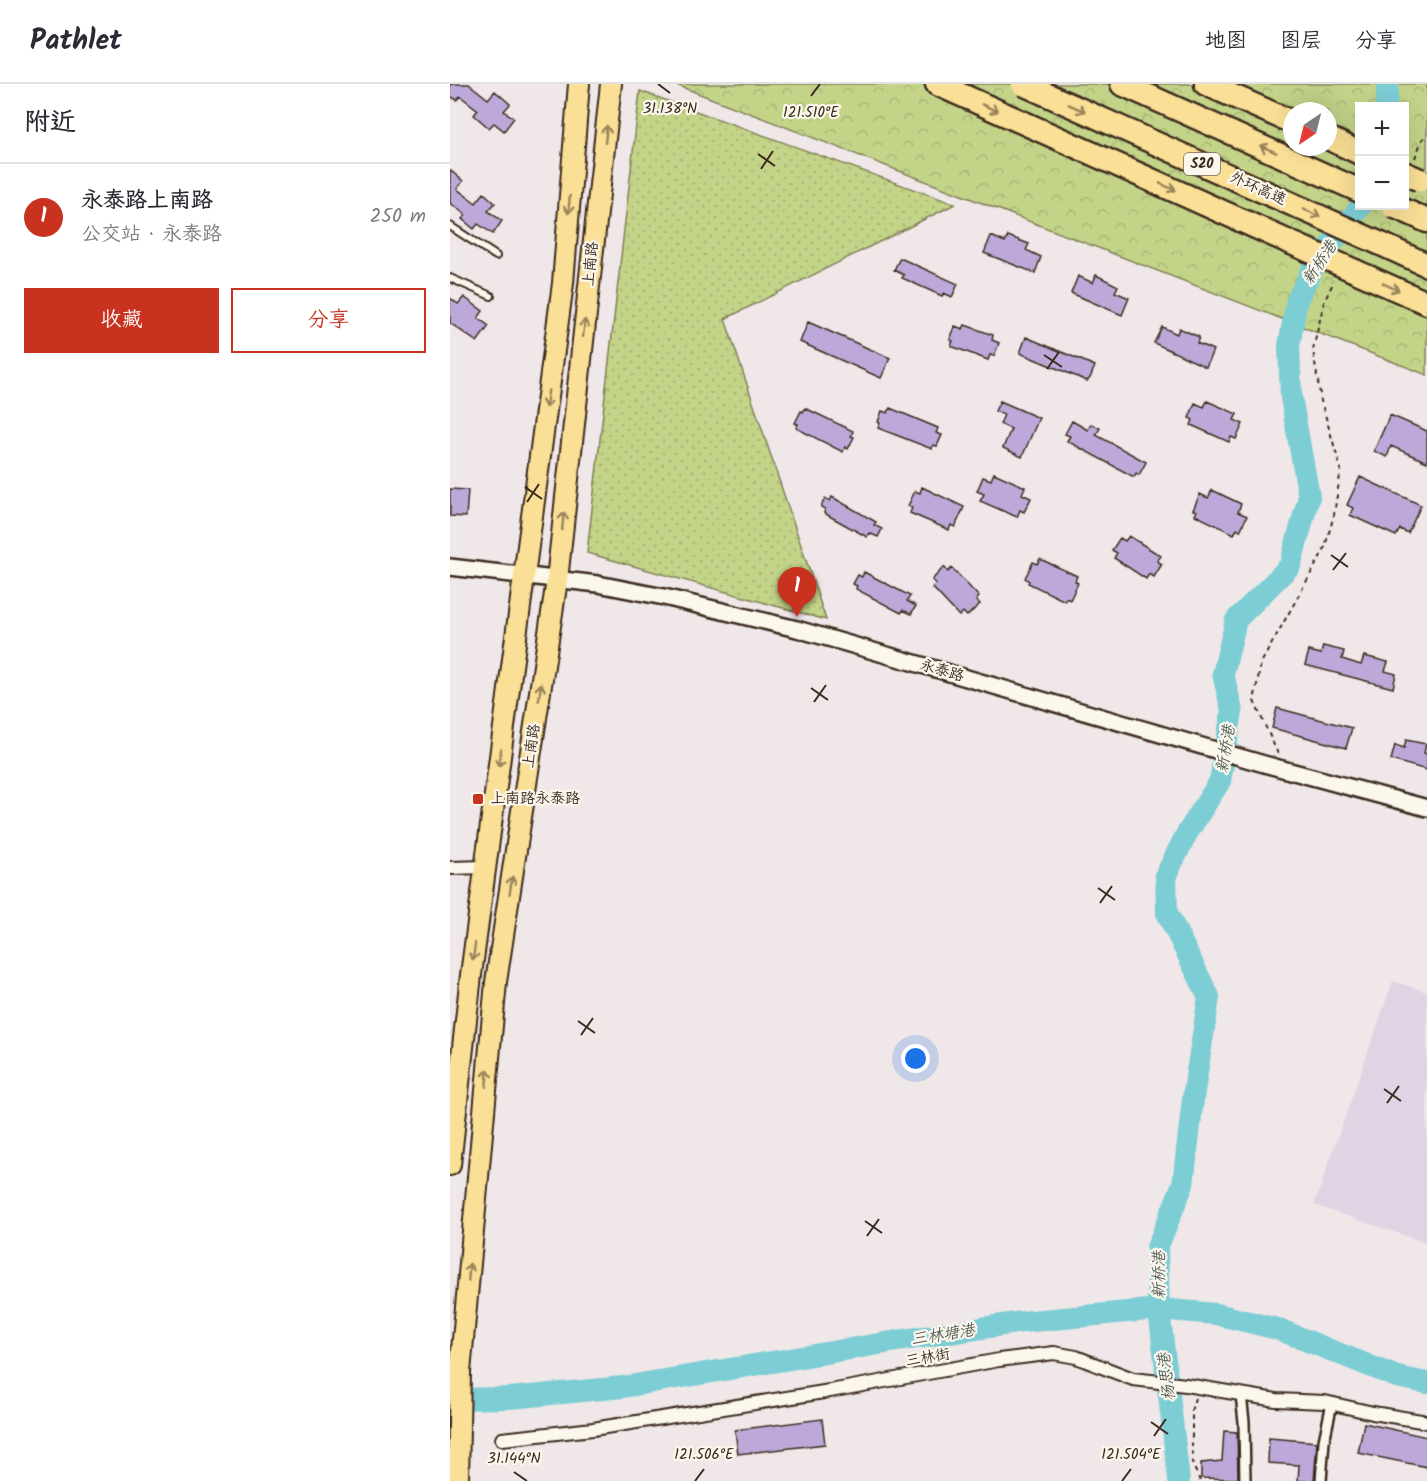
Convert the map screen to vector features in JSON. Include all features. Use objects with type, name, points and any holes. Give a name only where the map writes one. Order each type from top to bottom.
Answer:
[{"type":"highway","points":[[937,84],[1287,241],[1346,274],[1427,303]]},
{"type":"highway","name":"外环高速","points":[[1023,84],[1427,265]]},
{"type":"highway","points":[[1122,84],[1355,188]]},
{"type":"highway","points":[[1206,84],[1283,118]]},
{"type":"highway","points":[[1337,142],[1355,151]]},
{"type":"main road","name":"上南路","points":[[450,1165],[485,867],[563,283],[579,84]]},
{"type":"main road","name":"上南路","points":[[458,1481],[460,1372],[496,982],[557,580],[611,84]]},
{"type":"street","name":"永泰路","points":[[450,567],[598,584],[664,597],[797,629],[1196,745],[1427,808]]},
{"type":"street","points":[[450,868],[485,867]]},
{"type":"street","name":"三林街","points":[[502,1439],[593,1429],[999,1360],[1054,1353],[1076,1357],[1133,1379],[1186,1385],[1276,1401],[1332,1403],[1427,1422]]},
{"type":"street","points":[[1241,1394],[1245,1481]]},
{"type":"street","points":[[1321,1481],[1324,1441],[1332,1403]]},
{"type":"lane","points":[[450,226],[495,256]]},
{"type":"lane","points":[[450,278],[491,296]]},
{"type":"path","points":[[1271,766],[1280,759],[1254,701],[1261,663],[1324,550],[1334,515],[1341,469],[1321,400],[1313,350],[1324,302],[1346,274]]},
{"type":"path","points":[[1199,1387],[1192,1408],[1191,1436],[1192,1463],[1200,1481]]},
{"type":"shaded area","points":[[1393,981],[1427,992],[1427,1243],[1314,1205]]},
{"type":"green space","points":[[674,84],[1427,84],[1427,375]]},
{"type":"green space","points":[[640,91],[955,204],[725,319],[826,620],[587,553]]},
{"type":"building","points":[[450,84],[469,84],[488,99],[495,91],[510,104],[504,111],[514,118],[504,131],[494,123],[489,128],[474,115],[478,110],[460,96],[457,100],[450,96]]},
{"type":"building","points":[[450,170],[463,181],[457,189],[476,203],[484,193],[495,203],[488,211],[502,221],[493,234],[478,224],[474,229],[462,219],[466,215],[450,203]]},
{"type":"building","points":[[991,236],[1005,242],[1008,236],[1029,244],[1026,250],[1041,257],[1035,273],[984,253]]},
{"type":"building","points":[[900,258],[958,284],[952,297],[944,293],[942,296],[902,278],[904,275],[894,270]]},
{"type":"building","points":[[1096,275],[1118,286],[1115,292],[1129,298],[1122,315],[1071,293],[1078,276],[1093,283]]},
{"type":"building","points":[[464,297],[483,311],[478,318],[489,326],[477,342],[450,323],[450,298],[458,304]]},
{"type":"building","points":[[808,322],[890,358],[881,378],[800,342]]},
{"type":"building","points":[[965,325],[993,335],[992,340],[999,343],[994,356],[990,355],[988,360],[951,346],[953,341],[950,340],[955,326],[963,329]]},
{"type":"building","points":[[1162,327],[1177,334],[1179,328],[1199,337],[1197,343],[1213,350],[1206,367],[1154,343]]},
{"type":"building","points":[[1026,337],[1095,366],[1090,378],[1087,381],[1020,353]]},
{"type":"building","points":[[1000,401],[1039,418],[1022,457],[1003,448],[1011,429],[1000,424],[1004,415],[995,411]]},
{"type":"building","points":[[1207,401],[1237,414],[1234,420],[1243,424],[1236,439],[1231,437],[1229,442],[1191,425],[1193,420],[1189,418],[1195,403],[1204,407]]},
{"type":"building","points":[[805,408],[853,431],[851,436],[854,437],[848,449],[845,447],[843,452],[796,428],[798,424],[795,423]]},
{"type":"building","points":[[890,408],[938,428],[936,433],[942,435],[937,446],[933,445],[932,449],[878,428],[882,411],[888,413]]},
{"type":"building","points":[[1390,415],[1427,431],[1427,462],[1391,446],[1387,457],[1374,451]]},
{"type":"building","points":[[1072,421],[1088,430],[1091,424],[1100,428],[1096,435],[1146,462],[1139,475],[1136,473],[1134,477],[1067,441],[1070,436],[1065,434]]},
{"type":"building","points":[[994,473],[1025,487],[1022,494],[1031,498],[1024,512],[1020,510],[1017,517],[980,501],[984,494],[977,491],[983,477],[991,480]]},
{"type":"building","points":[[1360,477],[1421,505],[1408,533],[1400,529],[1396,536],[1350,515],[1353,508],[1347,505]]},
{"type":"building","points":[[922,487],[964,507],[955,527],[951,525],[949,530],[910,513],[912,508],[908,506],[915,491],[920,493]]},
{"type":"building","points":[[450,489],[468,490],[466,517],[450,516]]},
{"type":"building","points":[[1212,490],[1241,504],[1238,512],[1247,516],[1240,531],[1237,529],[1234,534],[1195,515],[1197,511],[1193,510],[1200,494],[1208,498]]},
{"type":"building","points":[[832,497],[876,522],[874,525],[882,529],[878,537],[869,533],[867,537],[824,513],[825,509],[821,507],[825,498],[830,501]]},
{"type":"building","points":[[1129,536],[1161,556],[1157,561],[1162,564],[1154,577],[1149,574],[1146,579],[1114,558],[1117,553],[1112,550],[1120,538],[1125,541]]},
{"type":"building","points":[[1040,559],[1077,576],[1075,581],[1078,583],[1070,600],[1066,598],[1065,601],[1028,583],[1029,581],[1025,578],[1033,562],[1037,564]]},
{"type":"building","points":[[944,567],[948,572],[952,568],[979,597],[976,600],[980,604],[967,616],[963,612],[959,616],[932,587],[936,584],[932,580]]},
{"type":"building","points":[[864,572],[910,596],[907,601],[916,606],[911,614],[903,610],[901,613],[856,589],[857,586],[853,584],[858,575],[862,577]]},
{"type":"building","points":[[1323,646],[1344,651],[1342,659],[1361,665],[1364,656],[1388,662],[1385,671],[1396,674],[1393,688],[1305,665],[1309,651],[1321,654]]},
{"type":"building","points":[[1277,708],[1352,728],[1346,748],[1272,728]]},
{"type":"building","points":[[1406,740],[1426,744],[1424,753],[1427,754],[1427,770],[1391,760],[1395,745],[1404,748]]},
{"type":"building","points":[[822,1419],[825,1444],[738,1454],[735,1430]]},
{"type":"building","points":[[1364,1423],[1427,1437],[1427,1467],[1358,1453]]},
{"type":"building","points":[[1224,1431],[1237,1432],[1238,1479],[1201,1478],[1201,1463],[1222,1461]]},
{"type":"building","points":[[1269,1438],[1317,1442],[1314,1481],[1298,1481],[1299,1465],[1268,1463]]},
{"type":"waterway","name":"新桥港","points":[[1386,102],[1388,84]]},
{"type":"waterway","name":"新桥港","points":[[1179,1481],[1159,1309],[1157,1248],[1183,1184],[1194,1091],[1209,997],[1167,913],[1166,875],[1186,835],[1220,781],[1232,711],[1223,674],[1236,620],[1290,566],[1309,497],[1291,397],[1289,346],[1297,300],[1313,268],[1358,210]]},
{"type":"waterway","name":"三林塘港","points":[[450,1399],[510,1398],[623,1387],[1022,1322],[1159,1309],[1216,1314],[1278,1329],[1397,1377],[1427,1383]]},
{"type":"place","name":"永泰路上南路","points":[[797,617]]},
{"type":"place","name":"上南路永泰路","points":[[478,799]]},
{"type":"water label","name":"杨思港","points":[[1167,1377]]}]
